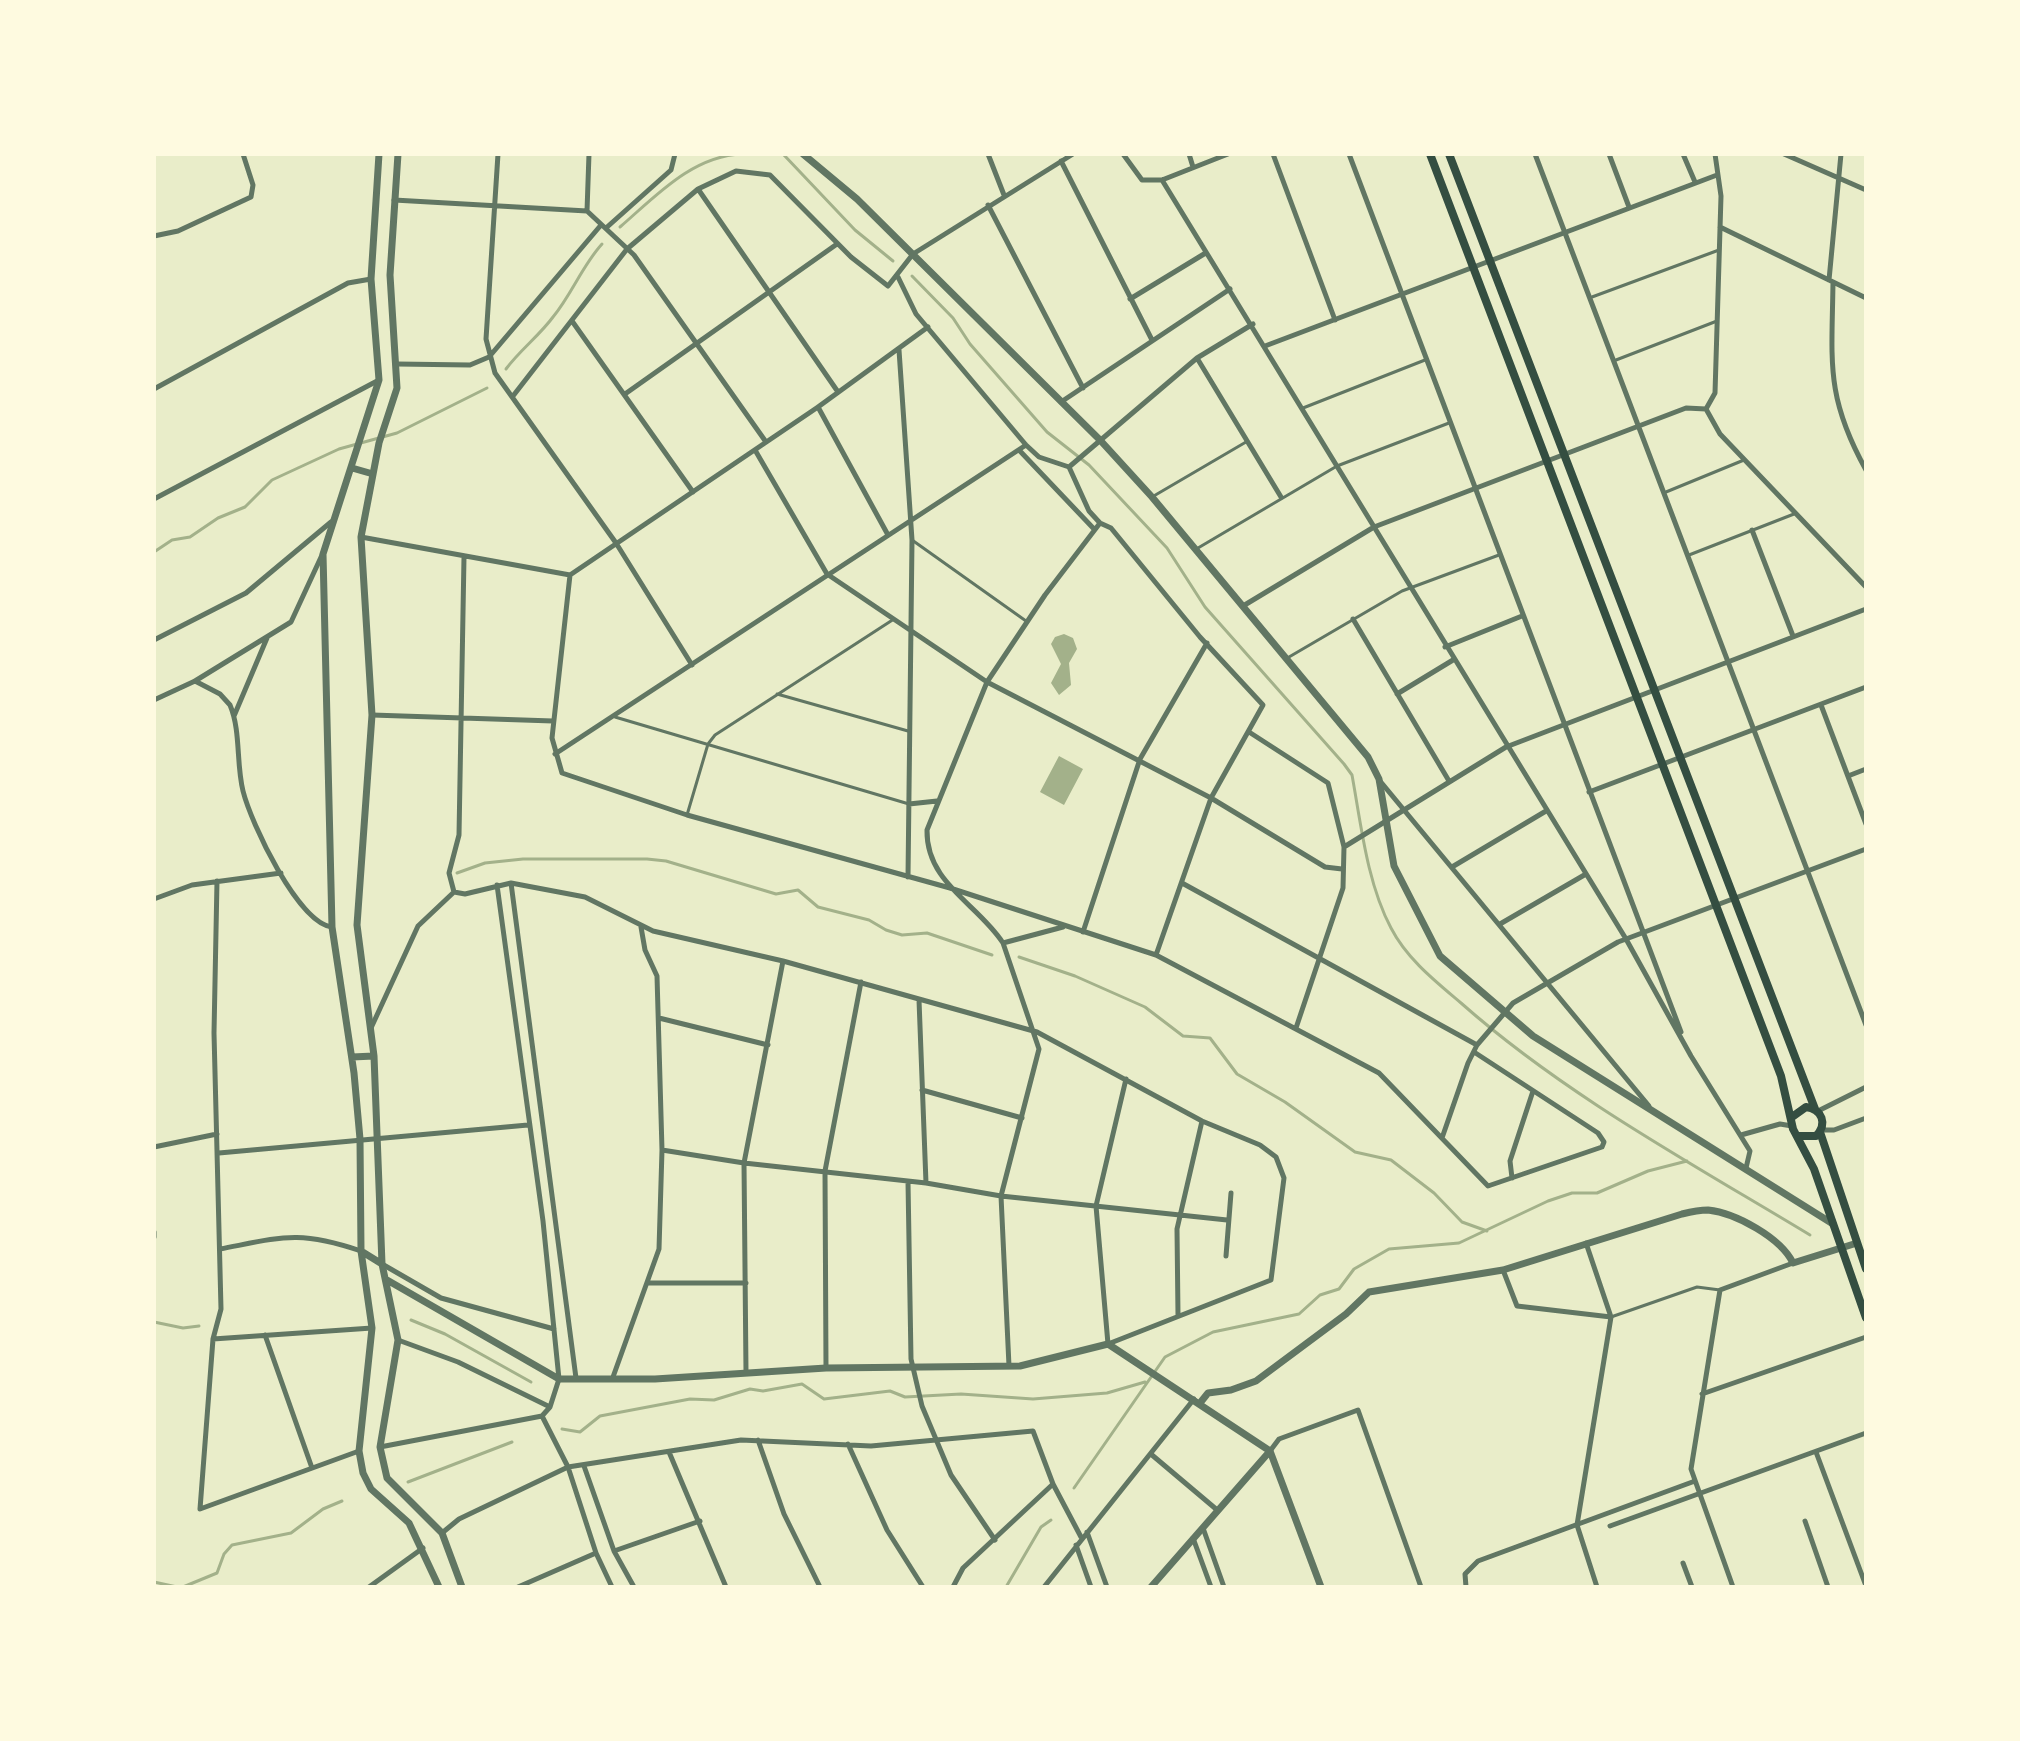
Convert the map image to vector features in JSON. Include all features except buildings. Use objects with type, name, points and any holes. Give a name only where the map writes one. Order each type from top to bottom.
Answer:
[{"type":"main road","points":[[1430,154],[1781,1076],[1792,1121],[1862,1296],[1866,1318]]},
{"type":"main road","points":[[1449,154],[1733,897],[1816,1110],[1823,1120],[1821,1131],[1866,1269]]},
{"type":"main road","points":[[1792,1121],[1800,1108],[1816,1110]]},
{"type":"main road","points":[[1799,1136],[1812,1138],[1821,1131]]},
{"type":"street","points":[[154,236],[178,231],[251,197],[253,185],[243,154]]},
{"type":"street","points":[[154,700],[195,681],[291,622],[323,554],[379,380],[371,279],[379,154]]},
{"type":"street","points":[[398,154],[390,298],[397,388],[379,443],[361,537],[372,715],[357,925],[374,1056],[380,1140],[382,1264],[398,1340],[380,1447],[387,1478],[442,1533],[462,1587]]},
{"type":"street","points":[[498,154],[486,339],[489,357],[501,384],[513,396],[616,543],[692,665]]},
{"type":"street","points":[[587,211],[589,154]]},
{"type":"street","points":[[397,364],[470,365],[489,357],[603,227],[671,170],[675,154]]},
{"type":"street","points":[[803,154],[857,199],[913,254],[1100,440],[1152,497],[1368,757],[1379,779],[1403,810],[1549,981],[1652,1110]]},
{"type":"street","points":[[988,154],[1004,195]]},
{"type":"street","points":[[513,396],[627,249],[698,189],[736,171],[770,175],[837,244],[888,286],[913,254],[1073,154]]},
{"type":"street","points":[[1123,154],[1142,180],[1162,180],[1228,154]]},
{"type":"street","points":[[1189,154],[1193,167]]},
{"type":"street","points":[[1273,154],[1335,320]]},
{"type":"street","points":[[1349,154],[1641,933],[1691,1056]]},
{"type":"street","points":[[1535,154],[1726,661],[1863,1006],[1866,1025]]},
{"type":"street","points":[[1609,154],[1629,207]]},
{"type":"street","points":[[1683,154],[1695,182]]},
{"type":"street","points":[[1706,409],[1715,393],[1720,227],[1715,154]]},
{"type":"street","points":[[1784,154],[1866,190]]},
{"type":"street","points":[[1841,154],[1831,282],[1832,383],[1841,420],[1866,470]]},
{"type":"street","points":[[1061,161],[1152,340]]},
{"type":"street","points":[[1265,346],[1717,175]]},
{"type":"street","points":[[1162,180],[1204,254],[1253,324],[1445,647],[1626,939],[1691,1056],[1750,1151],[1746,1168]]},
{"type":"street","points":[[698,189],[838,392]]},
{"type":"street","points":[[394,200],[587,211],[627,249],[766,442]]},
{"type":"street","points":[[988,205],[1083,388]]},
{"type":"street","points":[[1720,227],[1866,298]]},
{"type":"street","points":[[625,394],[837,244]]},
{"type":"street","points":[[1130,299],[1204,254]]},
{"type":"street","points":[[900,274],[916,314],[1026,445],[1039,457],[1072,465]]},
{"type":"street","points":[[154,389],[348,283],[371,279]]},
{"type":"street","points":[[1061,402],[1230,289]]},
{"type":"street","points":[[572,321],[693,492]]},
{"type":"street","points":[[1072,465],[1197,358],[1253,324]]},
{"type":"street","points":[[361,537],[570,575],[818,407],[928,327]]},
{"type":"street","points":[[899,350],[908,523],[912,540],[908,877]]},
{"type":"street","points":[[1197,358],[1281,497]]},
{"type":"street","points":[[154,499],[379,380]]},
{"type":"street","points":[[818,407],[888,535]]},
{"type":"street","points":[[1242,607],[1374,527],[1638,425],[1686,408],[1706,409]]},
{"type":"street","points":[[1706,409],[1720,434],[1866,587]]},
{"type":"street","points":[[555,754],[1026,445]]},
{"type":"street","points":[[755,450],[827,574],[987,682],[1140,759],[1325,867],[1342,869]]},
{"type":"street","points":[[1019,450],[1094,529]]},
{"type":"street","points":[[1072,465],[1089,511],[1100,523],[1111,528],[1263,705],[1211,798],[1156,955]]},
{"type":"street","points":[[352,468],[373,474]]},
{"type":"street","points":[[154,640],[246,593],[331,522]]},
{"type":"street","points":[[1009,1366],[1001,1196],[1039,1049],[1037,1032],[1003,943],[988,920],[950,888],[934,867],[926,841],[927,830],[987,682],[1026,621],[1100,523]]},
{"type":"street","points":[[1752,530],[1793,636]]},
{"type":"street","points":[[323,554],[332,927],[352,1057],[360,1139],[361,1251],[372,1328],[359,1451],[363,1473],[371,1489],[409,1523],[439,1587]]},
{"type":"street","points":[[454,892],[449,873],[459,835],[464,557]]},
{"type":"street","points":[[570,575],[553,721],[555,754],[562,773],[687,815],[950,888],[1156,955],[1379,1073],[1488,1186],[1597,1151],[1604,1142],[1598,1133],[1474,1052]]},
{"type":"street","points":[[1344,847],[1506,747],[1866,609]]},
{"type":"street","points":[[1445,647],[1522,616]]},
{"type":"street","points":[[1353,619],[1449,781]]},
{"type":"street","points":[[234,716],[268,638]]},
{"type":"street","points":[[1083,932],[1140,759],[1207,643]]},
{"type":"street","points":[[1397,694],[1453,660]]},
{"type":"street","points":[[195,681],[220,694],[234,716],[243,789],[281,873],[311,918],[322,926],[332,927]]},
{"type":"street","points":[[1589,792],[1866,687]]},
{"type":"street","points":[[1821,705],[1866,824]]},
{"type":"street","points":[[372,715],[553,721]]},
{"type":"street","points":[[1249,732],[1328,783],[1344,847],[1343,888],[1296,1028]]},
{"type":"street","points":[[1848,776],[1866,769]]},
{"type":"street","points":[[1379,779],[1394,866],[1435,951],[1533,1036],[1833,1224]]},
{"type":"street","points":[[909,804],[937,801]]},
{"type":"street","points":[[1452,867],[1546,811]]},
{"type":"street","points":[[1442,1138],[1477,1045],[1503,1012],[1549,981],[1626,939],[1866,849]]},
{"type":"street","points":[[154,899],[192,885],[281,873]]},
{"type":"street","points":[[1500,924],[1586,874]]},
{"type":"street","points":[[217,881],[214,1033],[221,1309],[213,1339],[200,1509],[359,1451]]},
{"type":"street","points":[[387,1280],[559,1379],[655,1379],[826,1368],[1009,1366],[1108,1344],[1178,1315],[1261,1287],[1271,1280],[1284,1178],[1276,1157],[1260,1145],[1202,1121],[1037,1032],[783,961],[641,927],[585,897],[511,883],[465,894],[454,892]]},
{"type":"street","points":[[511,883],[576,1378]]},
{"type":"street","points":[[1182,883],[1477,1045]]},
{"type":"street","points":[[380,1447],[542,1416],[550,1407],[559,1379],[497,885]]},
{"type":"street","points":[[369,1032],[418,926],[454,892]]},
{"type":"street","points":[[1003,943],[1065,926]]},
{"type":"street","points":[[613,1377],[617,1358],[659,1249],[662,1150],[657,976],[645,950],[641,927]]},
{"type":"street","points":[[746,1372],[744,1163],[783,961]]},
{"type":"street","points":[[826,1368],[825,1171],[861,982]]},
{"type":"street","points":[[919,1000],[926,1183]]},
{"type":"street","points":[[659,1018],[768,1045]]},
{"type":"street","points":[[352,1057],[374,1056]]},
{"type":"street","points":[[1108,1344],[1096,1206],[1126,1079]]},
{"type":"street","points":[[1816,1110],[1866,1087]]},
{"type":"street","points":[[922,1090],[1022,1118]]},
{"type":"street","points":[[1512,1178],[1510,1161],[1533,1091]]},
{"type":"street","points":[[1821,1131],[1834,1130],[1866,1118]]},
{"type":"street","points":[[1178,1315],[1179,1216],[1202,1121]]},
{"type":"street","points":[[1741,1135],[1792,1121]]},
{"type":"street","points":[[219,1153],[528,1125]]},
{"type":"street","points":[[154,1147],[217,1134]]},
{"type":"street","points":[[662,1150],[744,1163],[926,1183],[1001,1196],[1227,1220]]},
{"type":"street","points":[[908,1182],[913,1368],[922,1406],[951,1475],[995,1540]]},
{"type":"street","points":[[1226,1256],[1231,1193]]},
{"type":"street","points":[[1044,1587],[1075,1544],[1197,1401],[1208,1393],[1231,1390],[1256,1381],[1346,1314],[1369,1292],[1503,1270],[1682,1214],[1707,1210],[1752,1228],[1787,1251],[1793,1263]]},
{"type":"street","points":[[220,1249],[293,1235],[319,1237],[361,1251],[441,1298],[554,1329]]},
{"type":"street","points":[[1586,1243],[1611,1317],[1577,1525],[1597,1587]]},
{"type":"street","points":[[1733,1587],[1691,1469],[1720,1290],[1857,1243]]},
{"type":"street","points":[[1503,1270],[1514,1302],[1521,1308],[1611,1317]]},
{"type":"street","points":[[648,1283],[746,1283]]},
{"type":"street","points":[[213,1339],[372,1328]]},
{"type":"street","points":[[265,1335],[312,1468]]},
{"type":"street","points":[[1702,1394],[1866,1337]]},
{"type":"street","points":[[398,1340],[458,1362],[550,1407]]},
{"type":"street","points":[[1108,1344],[1148,1367],[1270,1451],[1321,1587]]},
{"type":"street","points":[[1151,1587],[1279,1439],[1358,1410],[1421,1587]]},
{"type":"street","points":[[542,1416],[568,1467],[596,1553],[612,1587]]},
{"type":"street","points":[[442,1533],[459,1519],[568,1467],[720,1442],[758,1440],[871,1446],[1033,1431],[1053,1484],[1081,1537]]},
{"type":"street","points":[[1610,1526],[1866,1433]]},
{"type":"street","points":[[758,1440],[784,1514],[820,1587]]},
{"type":"street","points":[[848,1443],[887,1530],[923,1587]]},
{"type":"street","points":[[669,1452],[726,1587]]},
{"type":"street","points":[[1816,1452],[1866,1586]]},
{"type":"street","points":[[1152,1455],[1216,1509]]},
{"type":"street","points":[[584,1466],[614,1551],[634,1587]]},
{"type":"street","points":[[1465,1585],[1471,1565],[1478,1561],[1695,1481]]},
{"type":"street","points":[[953,1587],[963,1568],[1053,1484]]},
{"type":"street","points":[[614,1551],[700,1521]]},
{"type":"street","points":[[1805,1521],[1828,1587]]},
{"type":"street","points":[[1202,1525],[1224,1587]]},
{"type":"street","points":[[1087,1532],[1107,1587]]},
{"type":"street","points":[[1193,1537],[1211,1587]]},
{"type":"street","points":[[1075,1544],[1091,1587]]},
{"type":"street","points":[[369,1587],[423,1548]]},
{"type":"street","points":[[518,1587],[596,1553]]},
{"type":"street","points":[[1683,1563],[1692,1587]]},
{"type":"lane","points":[[1589,298],[1719,250]]},
{"type":"lane","points":[[1613,361],[1717,321]]},
{"type":"lane","points":[[1303,408],[1425,360]]},
{"type":"lane","points":[[1195,550],[1337,466],[1449,423]]},
{"type":"lane","points":[[1152,497],[1247,441]]},
{"type":"lane","points":[[1663,493],[1744,460]]},
{"type":"lane","points":[[1687,556],[1794,514]]},
{"type":"lane","points":[[912,540],[1026,621]]},
{"type":"lane","points":[[1286,659],[1410,588],[1499,555]]},
{"type":"lane","points":[[687,815],[708,744],[715,735],[894,619]]},
{"type":"lane","points":[[777,694],[910,731]]},
{"type":"lane","points":[[615,717],[909,804]]},
{"type":"lane","points":[[1611,1317],[1697,1287],[1720,1290]]},
{"type":"shaded area","points":[[1064,634],[1073,638],[1077,649],[1069,663],[1071,685],[1059,695],[1051,683],[1061,664],[1051,644],[1055,637]]},
{"type":"shaded area","points":[[1059,756],[1083,769],[1064,805],[1040,792]]},
{"type":"waterway","points":[[620,227],[661,191],[691,170],[724,156],[742,154]]},
{"type":"waterway","points":[[783,154],[855,230],[893,261]]},
{"type":"waterway","points":[[506,369],[553,317],[602,244]]},
{"type":"waterway","points":[[912,276],[953,318],[970,344],[1047,432],[1089,465],[1167,548],[1205,607],[1344,764],[1352,775],[1376,892],[1391,928],[1413,960],[1501,1036],[1586,1098],[1810,1235]]},
{"type":"waterway","points":[[154,552],[172,540],[190,537],[218,518],[245,507],[272,480],[339,449],[397,433],[487,388]]},
{"type":"waterway","points":[[457,873],[485,863],[523,859],[666,861],[776,894],[798,890],[818,907],[869,920],[886,930],[902,935],[927,933],[992,955]]},
{"type":"waterway","points":[[1019,957],[1075,976],[1145,1007],[1183,1036],[1210,1038],[1237,1074],[1285,1102],[1355,1152],[1391,1160],[1434,1193],[1462,1222],[1487,1231]]},
{"type":"waterway","points":[[1074,1488],[1165,1357],[1213,1332],[1299,1314],[1320,1295],[1339,1289],[1354,1269],[1389,1249],[1459,1243],[1548,1201],[1572,1193],[1597,1193],[1648,1171],[1687,1161]]},
{"type":"waterway","points":[[411,1320],[445,1334],[531,1382]]},
{"type":"waterway","points":[[154,1322],[183,1328],[199,1326]]},
{"type":"waterway","points":[[562,1429],[580,1432],[600,1416],[690,1399],[714,1400],[750,1389],[763,1391],[802,1384],[824,1399],[890,1391],[905,1397],[961,1394],[1033,1399],[1107,1393],[1145,1382]]},
{"type":"waterway","points":[[408,1482],[512,1442]]},
{"type":"waterway","points":[[183,1587],[217,1573],[224,1554],[232,1545],[291,1533],[323,1509],[342,1501]]},
{"type":"waterway","points":[[1006,1587],[1041,1527],[1051,1520]]},
{"type":"waterway","points":[[154,1582],[177,1587]]}]
